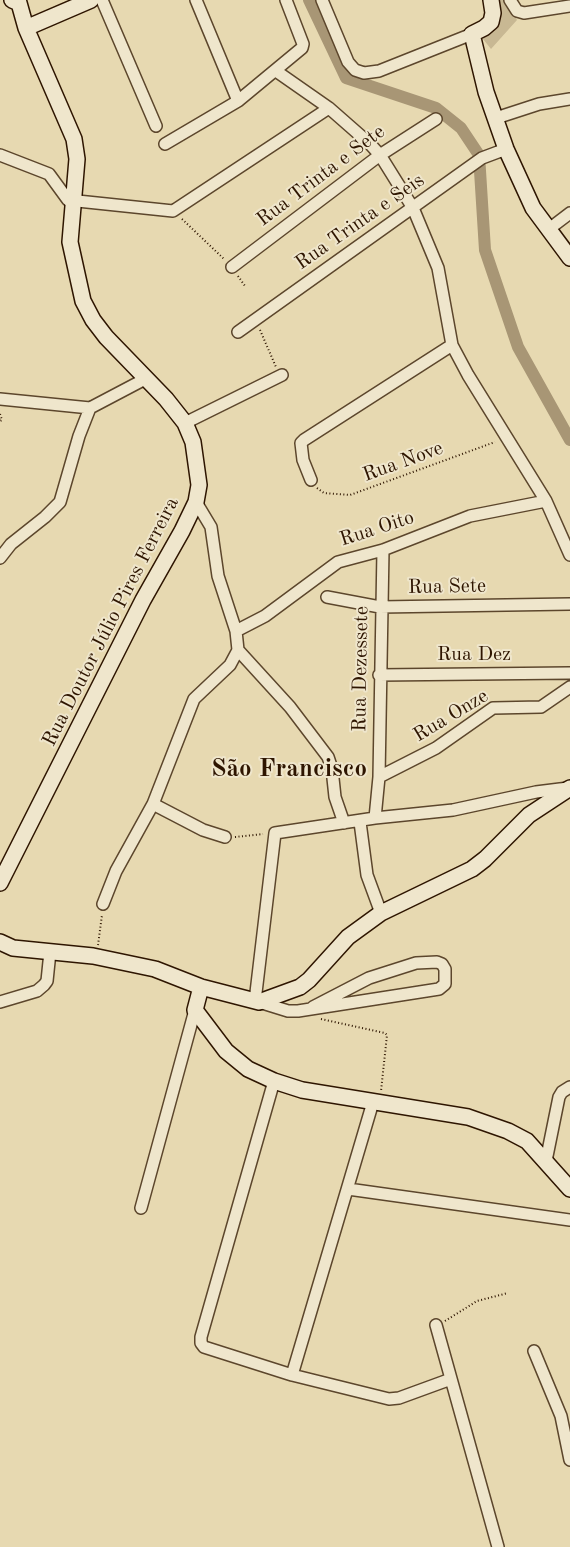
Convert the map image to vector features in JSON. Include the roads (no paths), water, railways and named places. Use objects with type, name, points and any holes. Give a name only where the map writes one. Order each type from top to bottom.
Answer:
[{"type":"street","points":[[16,1],[26,28],[91,0]]},
{"type":"street","points":[[102,0],[156,126]]},
{"type":"street","points":[[196,0],[238,101]]},
{"type":"street","points":[[165,144],[238,101],[276,71],[303,46],[286,0]]},
{"type":"street","points":[[322,0],[348,62],[355,70],[364,73],[379,71],[484,28],[490,22],[493,13],[491,0]]},
{"type":"street","points":[[510,0],[517,11],[524,13],[570,6]]},
{"type":"street","name":"Rua Doutor Júlio Pires Ferreira","points":[[0,882],[143,600],[196,502],[199,485],[198,464],[193,442],[185,423],[147,378],[106,337],[93,320],[83,302],[70,242],[77,159],[74,139],[26,28]]},
{"type":"street","points":[[472,34],[478,61],[506,149],[533,208],[570,258]]},
{"type":"street","points":[[276,71],[329,108],[380,155],[413,208],[438,268],[452,345],[468,375],[546,501],[570,555]]},
{"type":"street","points":[[496,118],[539,104],[570,99]]},
{"type":"street","points":[[0,155],[49,174],[57,182],[64,198],[173,211],[329,108]]},
{"type":"street","name":"Rua Trinta e Sete","points":[[232,267],[380,155],[436,119]]},
{"type":"street","name":"Rua Trinta e Seis","points":[[238,332],[478,160],[506,149]]},
{"type":"street","points":[[549,229],[569,214]]},
{"type":"street","points":[[312,480],[303,460],[301,443],[304,440],[452,345]]},
{"type":"street","points":[[185,423],[282,375]]},
{"type":"street","points":[[0,399],[90,408],[147,378]]},
{"type":"street","points":[[0,558],[11,544],[45,517],[60,502],[79,436],[90,408]]},
{"type":"street","name":"Rua Oito","points":[[236,631],[265,616],[338,562],[383,550],[470,516],[546,501]]},
{"type":"street","points":[[103,904],[116,871],[153,804],[194,699],[230,665],[238,650],[236,631],[218,576],[212,527],[196,502]]},
{"type":"street","name":"Rua Dezessete","points":[[375,818],[379,777],[380,607],[383,550]]},
{"type":"street","name":"Rua Sete","points":[[327,597],[380,607],[570,604]]},
{"type":"street","points":[[238,650],[290,707],[328,757],[332,769],[336,797],[344,823]]},
{"type":"street","name":"Rua Dez","points":[[379,675],[570,673]]},
{"type":"street","name":"Rua Onze","points":[[379,777],[436,748],[493,708],[541,707],[570,687]]},
{"type":"street","points":[[257,1002],[275,833],[360,822],[375,818],[453,810],[536,792],[570,788]]},
{"type":"street","points":[[257,1002],[300,986],[309,980],[348,937],[381,913],[416,898],[472,869],[485,859],[529,815],[570,788]]},
{"type":"street","points":[[153,804],[202,830],[225,837]]},
{"type":"street","points":[[360,822],[366,875],[381,913]]},
{"type":"street","points":[[0,942],[13,948],[93,956],[155,969],[201,986],[288,1011],[439,988],[445,984],[445,969],[442,964],[437,962],[416,963],[369,978],[313,1007]]},
{"type":"street","points":[[0,1002],[37,991],[44,985],[47,981],[50,952]]},
{"type":"street","points":[[141,1208],[201,986]]},
{"type":"street","points":[[195,1010],[236,1061],[274,1082],[302,1090],[468,1117],[486,1123],[508,1131],[527,1142],[570,1189]]},
{"type":"street","points":[[274,1082],[201,1337],[201,1343],[204,1347],[292,1375],[389,1399],[400,1398],[451,1379]]},
{"type":"street","points":[[546,1161],[559,1097],[562,1092],[570,1087]]},
{"type":"street","points":[[292,1375],[373,1102]]},
{"type":"street","points":[[348,1189],[570,1220]]},
{"type":"street","points":[[436,1325],[498,1547]]},
{"type":"street","points":[[534,1351],[561,1416],[570,1460]]},
{"type":"waterway","points":[[309,0],[346,78],[436,108],[461,128],[479,155],[485,250],[518,347],[570,440]]},
{"type":"district","name":"São Francisco","points":[[289,769]]}]
